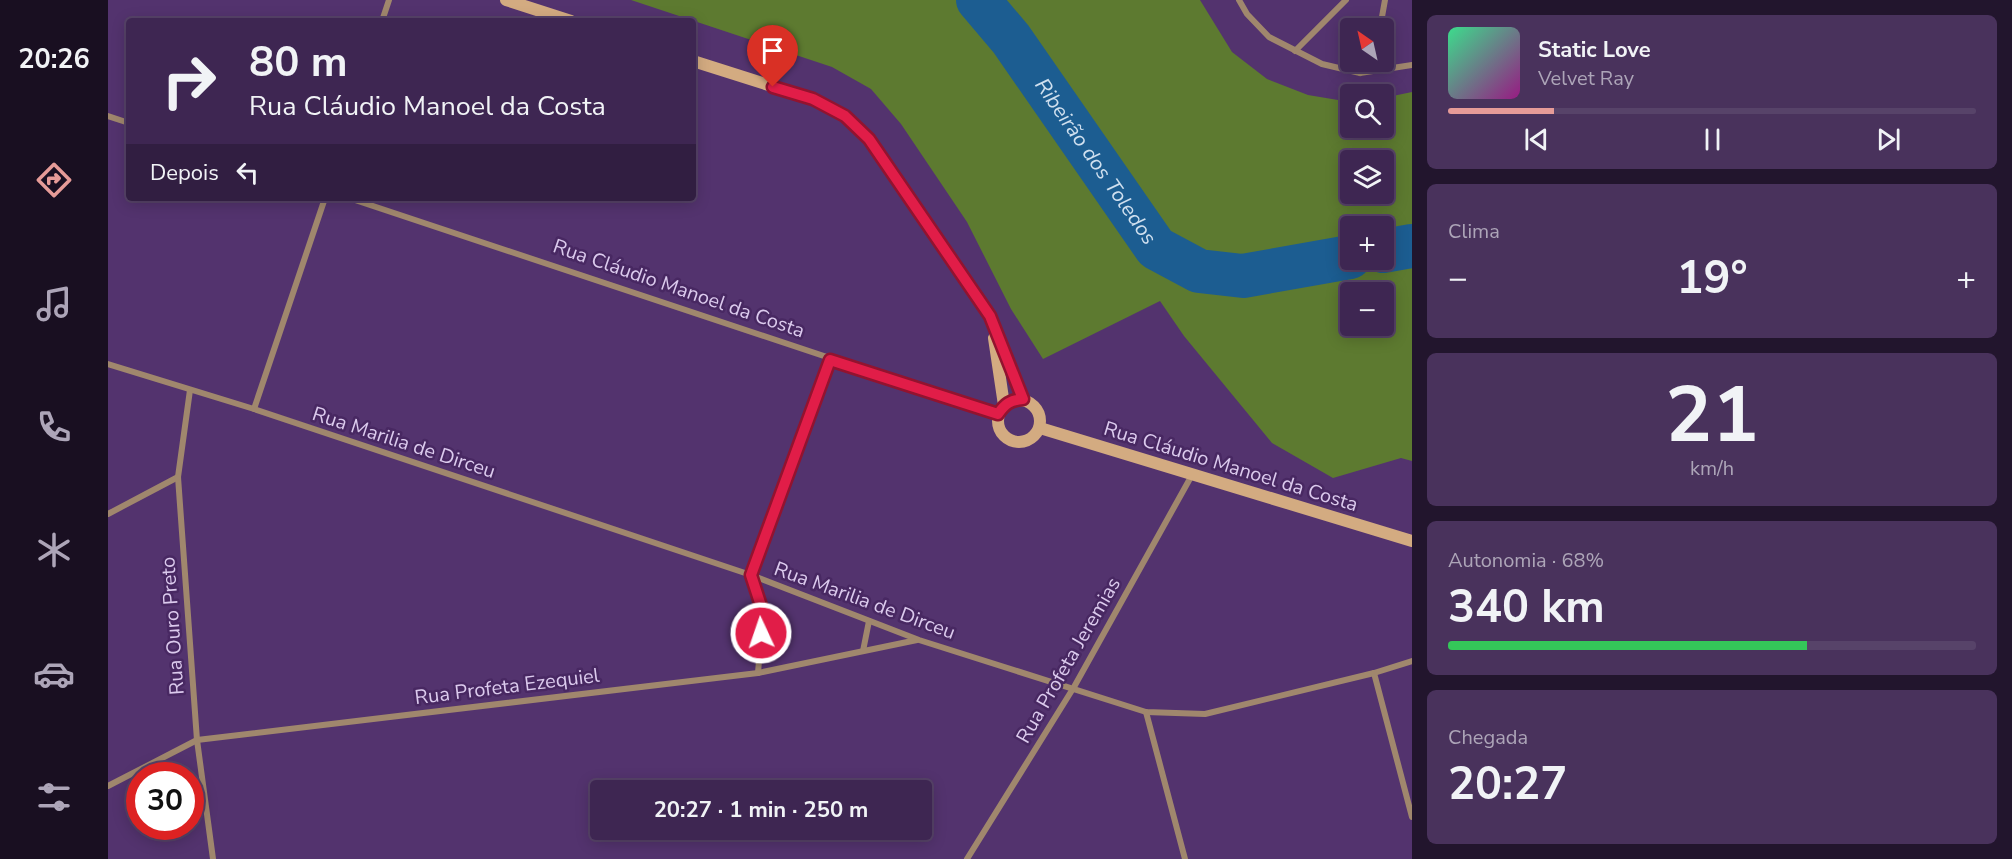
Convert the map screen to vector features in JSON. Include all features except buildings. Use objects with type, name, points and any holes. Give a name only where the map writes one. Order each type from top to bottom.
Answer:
[{"type":"street","points":[[383,18],[389,0]]},
{"type":"street","points":[[506,0],[562,18]]},
{"type":"street","points":[[1239,0],[1247,14],[1269,37],[1322,64],[1360,73],[1412,65]]},
{"type":"street","points":[[1295,51],[1346,0]]},
{"type":"street","points":[[1382,18],[1385,0]]},
{"type":"street","points":[[696,62],[813,99],[845,116],[869,139],[990,316],[1023,399]]},
{"type":"street","points":[[108,116],[126,122]]},
{"type":"street","points":[[254,409],[324,201]]},
{"type":"street","name":"Rua Cláudio Manoel da Costa","points":[[358,201],[830,360],[1001,410]]},
{"type":"street","points":[[990,316],[1001,410],[997,426],[1002,436],[1012,442],[1023,442],[1034,437],[1040,428],[1041,418],[1038,410],[1023,399],[1013,400],[1001,410]]},
{"type":"street","points":[[758,673],[763,612],[751,575],[830,360]]},
{"type":"street","name":"Rua Marilia de Dirceu","points":[[108,364],[254,409],[751,575],[919,640],[1074,687],[1146,712],[1205,714],[1374,673],[1412,661]]},
{"type":"street","name":"Rua Ouro Preto","points":[[190,390],[178,477],[196,740],[213,859]]},
{"type":"street","name":"Rua Cláudio Manoel da Costa","points":[[1040,428],[1412,541]]},
{"type":"street","name":"Rua Profeta Jeremias","points":[[967,859],[1074,687],[1192,475]]},
{"type":"street","points":[[108,514],[178,477]]},
{"type":"street","points":[[863,651],[869,621]]},
{"type":"street","name":"Rua Profeta Ezequiel","points":[[108,786],[196,740],[758,673],[919,640]]},
{"type":"street","points":[[1374,673],[1412,817]]},
{"type":"street","points":[[1146,712],[1185,859]]},
{"type":"green space","points":[[631,0],[1200,0],[1232,52],[1267,79],[1308,95],[1340,100],[1340,138],[1394,138],[1394,96],[1412,92],[1412,461],[1401,458],[1333,478],[1272,443],[1184,336],[1160,301],[1043,359],[1011,309],[967,222],[901,124],[871,89],[832,67],[696,22],[696,18],[685,18]]},
{"type":"waterway","name":"Ribeirão dos Toledos","points":[[978,0],[1011,39],[1156,248],[1199,271],[1243,276],[1340,259]]},
{"type":"waterway","name":"Ribeirão dos Toledos","points":[[1394,249],[1412,246]]},
{"type":"route","points":[[761,633],[763,612],[751,575],[830,360],[998,414],[1004,405],[1013,400],[1023,399],[990,316],[869,139],[845,116],[813,99],[773,87]]}]
